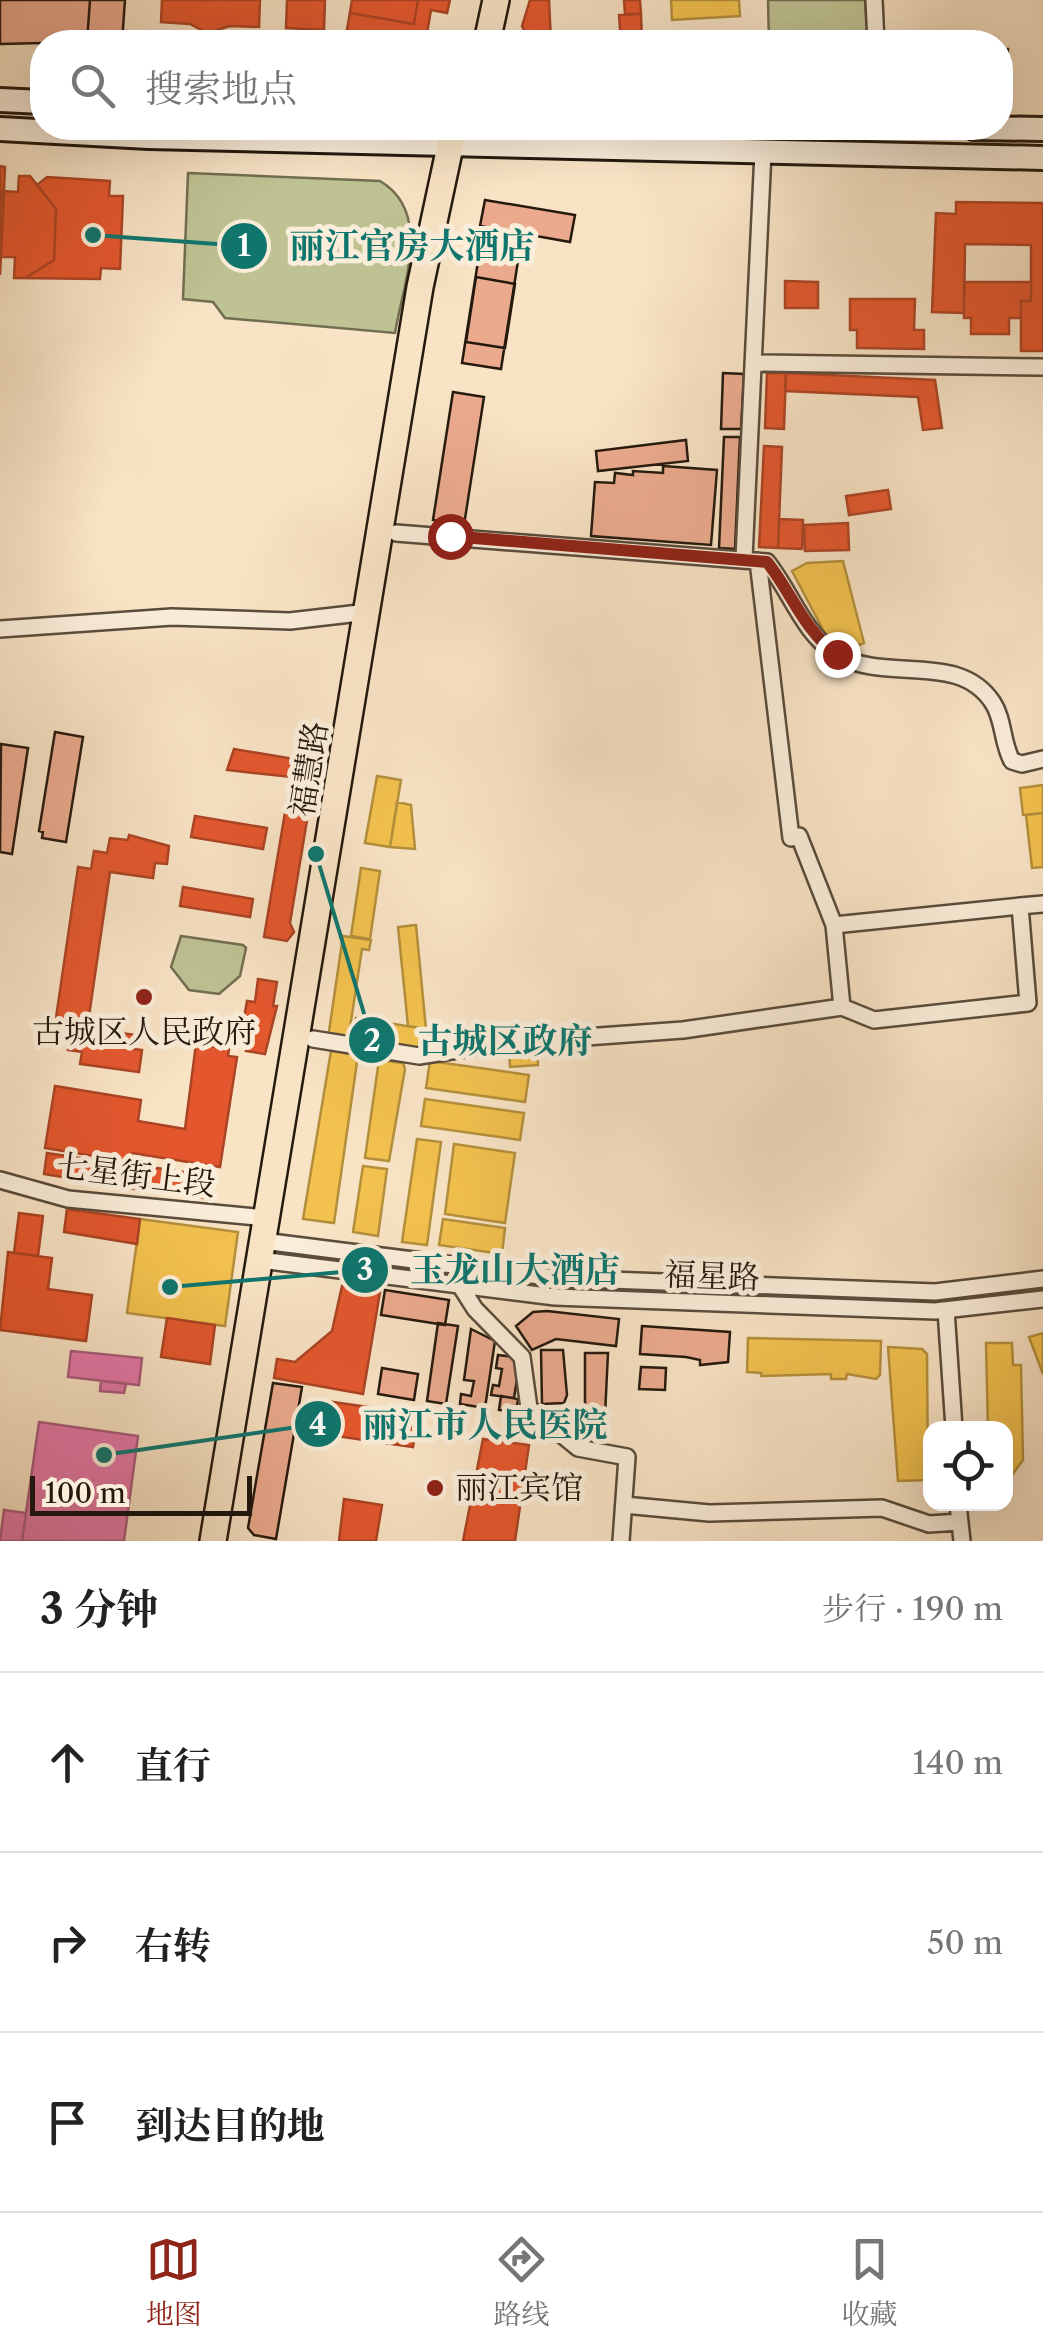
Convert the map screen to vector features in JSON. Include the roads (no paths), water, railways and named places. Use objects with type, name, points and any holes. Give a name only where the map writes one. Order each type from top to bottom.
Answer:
[{"type":"main road","points":[[474,30],[480,0]]},
{"type":"main road","points":[[490,30],[496,0]]},
{"type":"main road","points":[[0,100],[30,101]]},
{"type":"main road","points":[[0,129],[30,129]]},
{"type":"main road","points":[[1013,129],[1043,129]]},
{"type":"main road","name":"福慧路","points":[[214,1541],[269,1245],[313,1039],[459,140]]},
{"type":"main road","name":"福慧路","points":[[229,1541],[269,1245],[420,287],[459,140]]},
{"type":"main road","points":[[536,140],[762,152],[1043,158]]},
{"type":"street","points":[[874,0],[875,30]]},
{"type":"street","points":[[762,152],[753,363],[751,559],[790,838],[799,836],[834,924],[842,1006]]},
{"type":"street","points":[[753,363],[1043,367]]},
{"type":"street","points":[[396,533],[767,562],[807,628],[837,654],[874,668],[962,674],[992,702],[1012,761],[1022,764],[1043,760]]},
{"type":"street","points":[[0,629],[172,617],[290,621],[368,612]]},
{"type":"street","points":[[834,924],[1043,904]]},
{"type":"street","points":[[313,1039],[419,1056],[503,1043],[683,1030],[842,1006],[874,1020],[1028,1003],[1020,906]]},
{"type":"street","name":"七星街上段","points":[[0,1180],[269,1245]]},
{"type":"street","name":"福星路","points":[[269,1245],[556,1278],[935,1292],[1043,1280]]},
{"type":"street","name":"福星路","points":[[269,1245],[461,1287],[555,1297],[946,1310],[1043,1299]]},
{"type":"street","points":[[461,1287],[476,1310],[522,1357],[529,1408],[578,1448],[628,1457],[622,1541]]},
{"type":"street","points":[[946,1310],[954,1421]]},
{"type":"street","points":[[624,1505],[710,1513],[882,1508],[929,1524],[960,1522]]},
{"type":"street","points":[[959,1511],[962,1541]]},
{"type":"place","name":"丽江官房大酒店","points":[[93,235]]},
{"type":"place","name":"古城区政府","points":[[316,854]]},
{"type":"place","name":"古城区人民政府","points":[[144,997]]},
{"type":"place","name":"玉龙山大酒店","points":[[170,1287]]},
{"type":"place","name":"丽江市人民医院","points":[[104,1455]]},
{"type":"place","name":"丽江宾馆","points":[[435,1488]]}]
